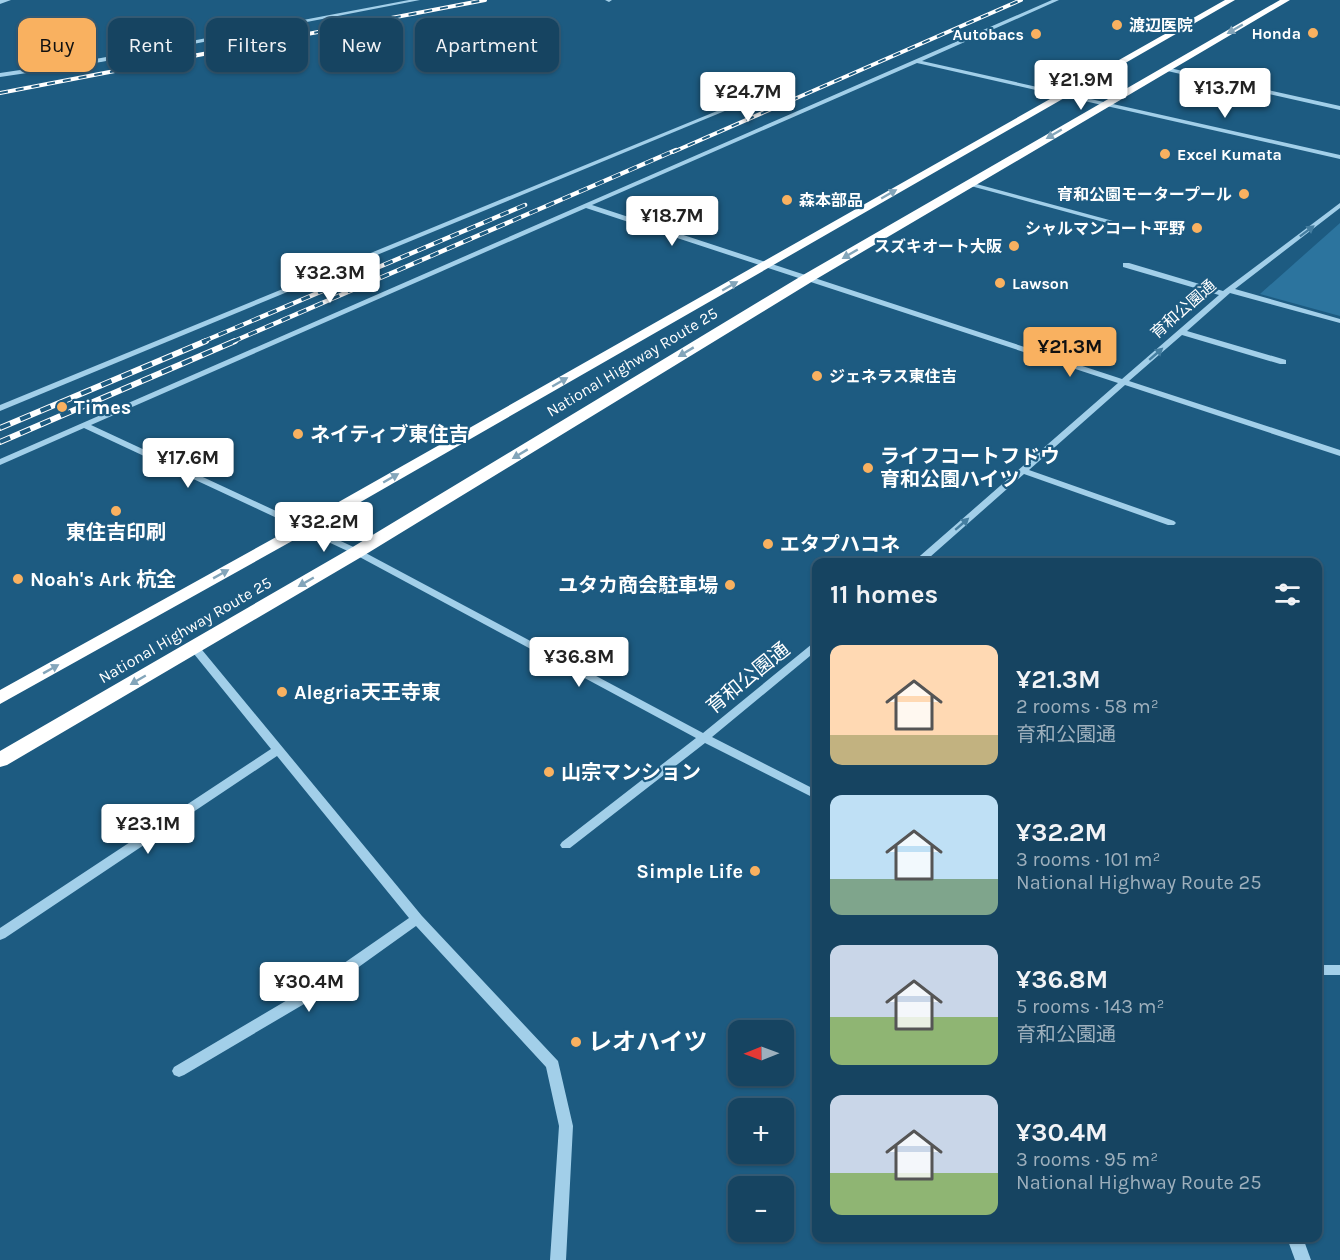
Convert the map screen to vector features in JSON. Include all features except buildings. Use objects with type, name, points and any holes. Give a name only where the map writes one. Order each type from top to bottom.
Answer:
[{"type":"highway","name":"National Highway Route 25","points":[[0,698],[1231,0]]},
{"type":"highway","name":"National Highway Route 25","points":[[0,760],[357,552],[808,278],[1286,0]]},
{"type":"street","points":[[0,2],[8,0]]},
{"type":"street","points":[[0,75],[101,60],[417,0]]},
{"type":"street","points":[[0,462],[919,62],[1056,0]]},
{"type":"street","points":[[919,62],[1340,157]]},
{"type":"street","points":[[1165,69],[1340,108]]},
{"type":"street","points":[[0,408],[758,96]]},
{"type":"street","points":[[969,184],[1111,222]]},
{"type":"street","name":"育和公園通","points":[[923,558],[1226,292],[1340,205]]},
{"type":"street","points":[[587,206],[1340,453]]},
{"type":"street","points":[[1126,265],[1340,321]]},
{"type":"street","points":[[1182,332],[1283,362]]},
{"type":"street","points":[[84,425],[357,552],[704,738],[812,793]]},
{"type":"street","points":[[1023,471],[1171,523]]},
{"type":"street","points":[[194,648],[417,919],[553,1065],[566,1126],[558,1260]]},
{"type":"street","name":"育和公園通","points":[[566,845],[704,738],[812,649]]},
{"type":"street","points":[[0,935],[278,750]]},
{"type":"street","points":[[179,1071],[316,990],[417,919]]},
{"type":"street","points":[[1322,970],[1340,970]]},
{"type":"street","points":[[1296,1242],[1303,1260]]},
{"type":"shaded area","points":[[1340,223],[1340,316],[1260,294]]},
{"type":"railway","points":[[0,93],[485,0]]},
{"type":"railway","points":[[673,152],[1021,0]]},
{"type":"railway","points":[[232,342],[676,150]]},
{"type":"railway","points":[[202,342],[525,205]]},
{"type":"railway","points":[[0,428],[206,341]]},
{"type":"railway","points":[[0,442],[235,341]]},
{"type":"place","name":"渡辺医院","points":[[1117,25]]},
{"type":"place","name":"Honda","points":[[1313,33]]},
{"type":"place","name":"Autobacs","points":[[1036,34]]},
{"type":"place","name":"Excel Kumata","points":[[1165,154]]},
{"type":"place","name":"育和公園モータープール","points":[[1244,194]]},
{"type":"place","name":"森本部品","points":[[787,200]]},
{"type":"place","name":"シャルマンコート平野","points":[[1197,228]]},
{"type":"place","name":"スズキオート大阪","points":[[1014,246]]},
{"type":"place","name":"Lawson","points":[[1000,283]]},
{"type":"place","name":"ジェネラス東住吉","points":[[817,376]]},
{"type":"place","name":"Times","points":[[62,407]]},
{"type":"place","name":"ネイティブ東住吉","points":[[298,434]]},
{"type":"place","name":"ライフコートフドウ 育和公園ハイツ","points":[[868,468]]},
{"type":"place","name":"東住吉印刷","points":[[116,511]]},
{"type":"place","name":"エタプハコネ","points":[[768,544]]},
{"type":"place","name":"Noah's Ark 杭全","points":[[18,579]]},
{"type":"place","name":"ユタカ商会駐車場","points":[[730,585]]},
{"type":"place","name":"Alegria天王寺東","points":[[282,692]]},
{"type":"place","name":"山宗マンション","points":[[549,772]]},
{"type":"place","name":"Simple Life","points":[[755,871]]},
{"type":"place","name":"レオハイツ","points":[[576,1042]]}]
